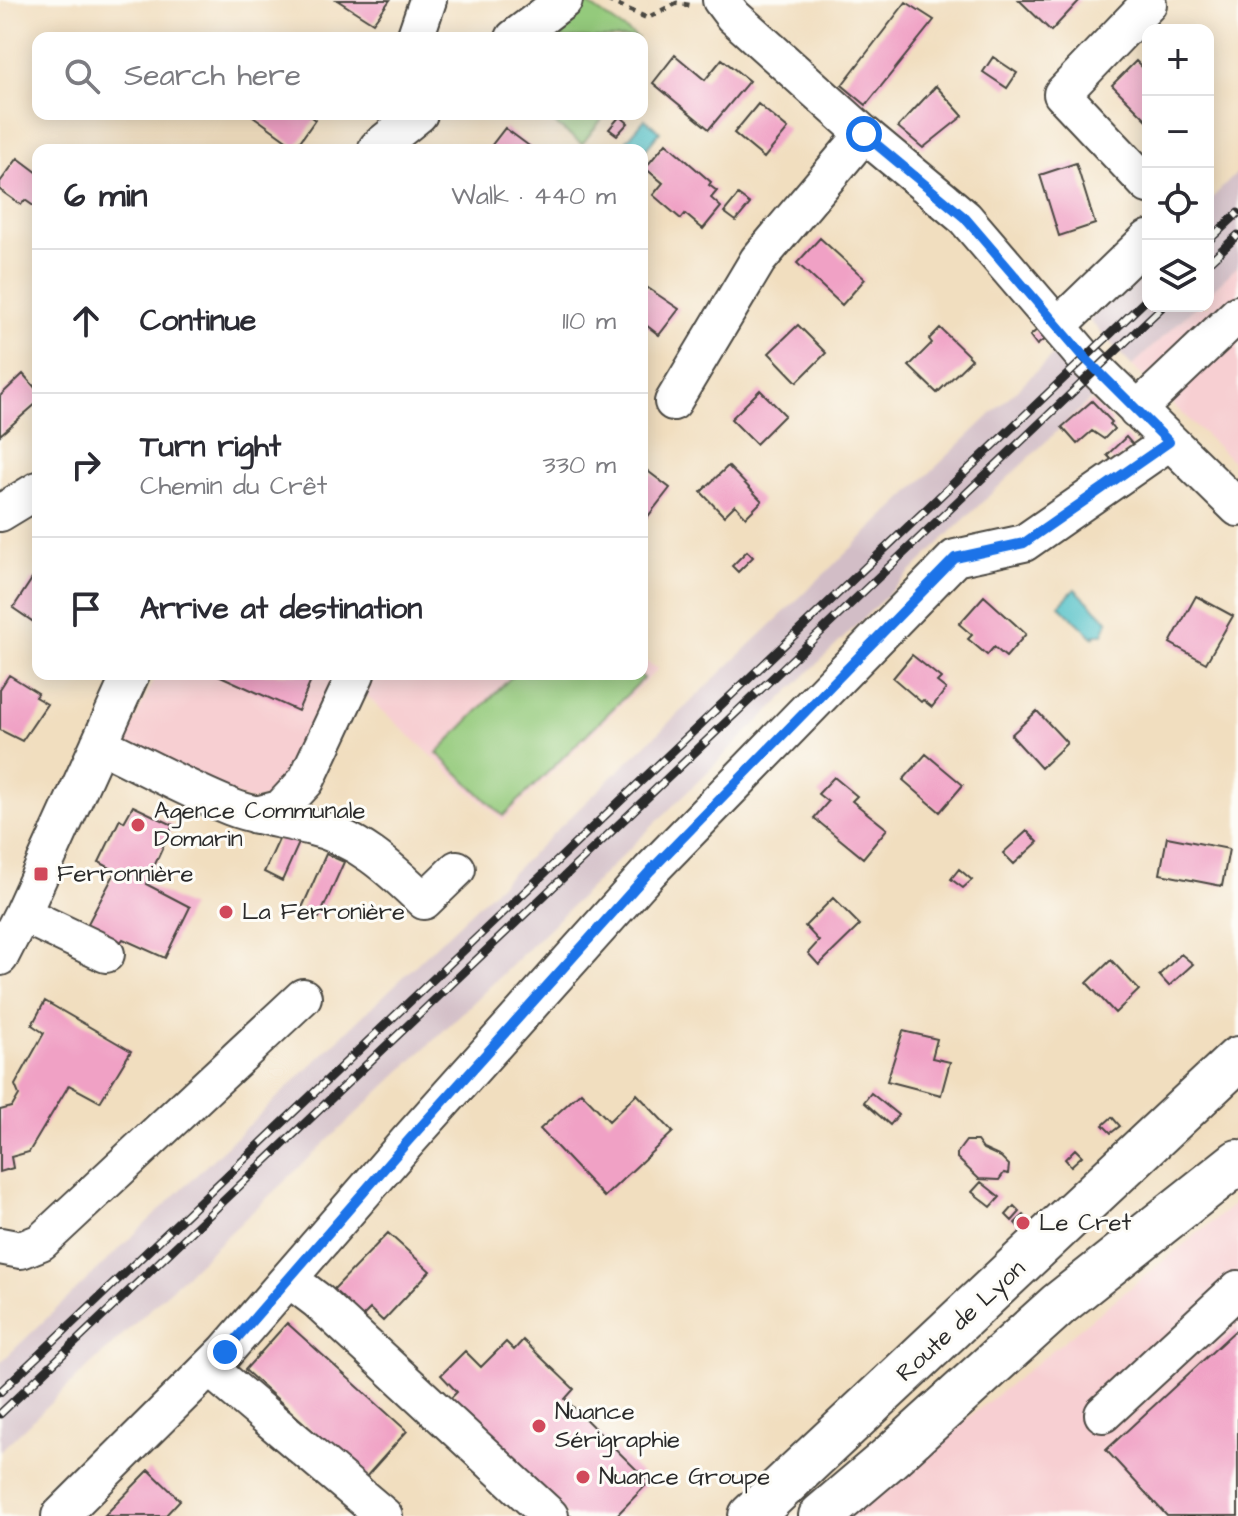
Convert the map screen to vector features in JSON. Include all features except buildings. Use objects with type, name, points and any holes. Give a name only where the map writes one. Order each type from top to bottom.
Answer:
[{"type":"main road","name":"Route de Lyon","points":[[751,1516],[1238,1059]]},
{"type":"main road","points":[[821,1516],[1058,1305],[1238,1162]]},
{"type":"street","points":[[522,32],[564,0]]},
{"type":"street","points":[[417,32],[428,1]]},
{"type":"street","points":[[428,1],[431,23],[438,32]]},
{"type":"street","points":[[1142,179],[1062,94],[1148,4]]},
{"type":"street","points":[[727,8],[864,134],[965,218],[1058,326],[1137,410],[1238,508]]},
{"type":"street","points":[[379,144],[387,120]]},
{"type":"street","points":[[383,144],[412,120]]},
{"type":"street","points":[[673,402],[758,260],[864,134]]},
{"type":"street","points":[[1058,326],[1147,240]]},
{"type":"street","points":[[1137,410],[1238,314]]},
{"type":"street","points":[[60,1516],[209,1368],[650,871],[955,558],[1024,543],[1169,442]]},
{"type":"street","points":[[0,513],[32,494]]},
{"type":"street","points":[[0,957],[128,680]]},
{"type":"street","points":[[256,815],[280,809],[306,781],[353,680]]},
{"type":"street","points":[[99,744],[230,807],[312,826],[362,846],[424,901],[457,869]]},
{"type":"street","points":[[22,914],[106,954]]},
{"type":"street","points":[[0,1246],[21,1250],[41,1242],[303,997]]},
{"type":"street","points":[[289,1279],[318,1301],[550,1516]]},
{"type":"street","points":[[1103,1414],[1238,1289]]},
{"type":"street","points":[[209,1368],[384,1516]]},
{"type":"path","points":[[607,0],[647,18],[677,3],[701,7],[724,26],[727,8]]},
{"type":"shaded area","points":[[1238,172],[1238,266],[1214,288],[1214,240],[1214,196]]},
{"type":"shaded area","points":[[1238,266],[1238,466],[1132,366],[1190,312],[1214,312],[1214,288]]},
{"type":"shaded area","points":[[1142,267],[1142,312],[1190,312],[1132,366],[1089,320]]},
{"type":"shaded area","points":[[1055,353],[1096,394],[950,533],[478,998],[0,1451],[0,1363]]},
{"type":"shaded area","points":[[648,663],[658,669],[648,679]]},
{"type":"shaded area","points":[[153,680],[346,680],[283,795],[250,801],[123,747]]},
{"type":"shaded area","points":[[349,680],[647,680],[503,821]]},
{"type":"shaded area","points":[[1238,1201],[1238,1516],[846,1516]]},
{"type":"green space","points":[[585,2],[628,32],[553,32]]},
{"type":"green space","points":[[550,120],[601,120],[582,144]]},
{"type":"green space","points":[[508,680],[642,680],[503,816],[437,753]]},
{"type":"water","points":[[644,120],[660,132],[648,147],[648,144],[624,144]]},
{"type":"water","points":[[1075,589],[1108,621],[1103,634],[1093,637],[1059,605]]},
{"type":"railway","points":[[1209,240],[1238,213]]},
{"type":"railway","points":[[1214,257],[1238,235]]},
{"type":"railway","points":[[0,1392],[1142,304]]},
{"type":"railway","points":[[0,1414],[1157,312]]},
{"type":"place","name":"Agence Communale Domarin","points":[[138,825]]},
{"type":"place","name":"Ferronnière","points":[[41,874]]},
{"type":"place","name":"La Ferronière","points":[[226,912]]},
{"type":"place","name":"Le Cret","points":[[1023,1223]]},
{"type":"place","name":"Nuance Sérigraphie","points":[[539,1426]]},
{"type":"place","name":"Nuance Groupe","points":[[583,1477]]},
{"type":"route","points":[[225,1352],[408,1141],[650,871],[955,558],[1024,543],[1169,442],[1085,358],[965,218],[864,134]]}]
